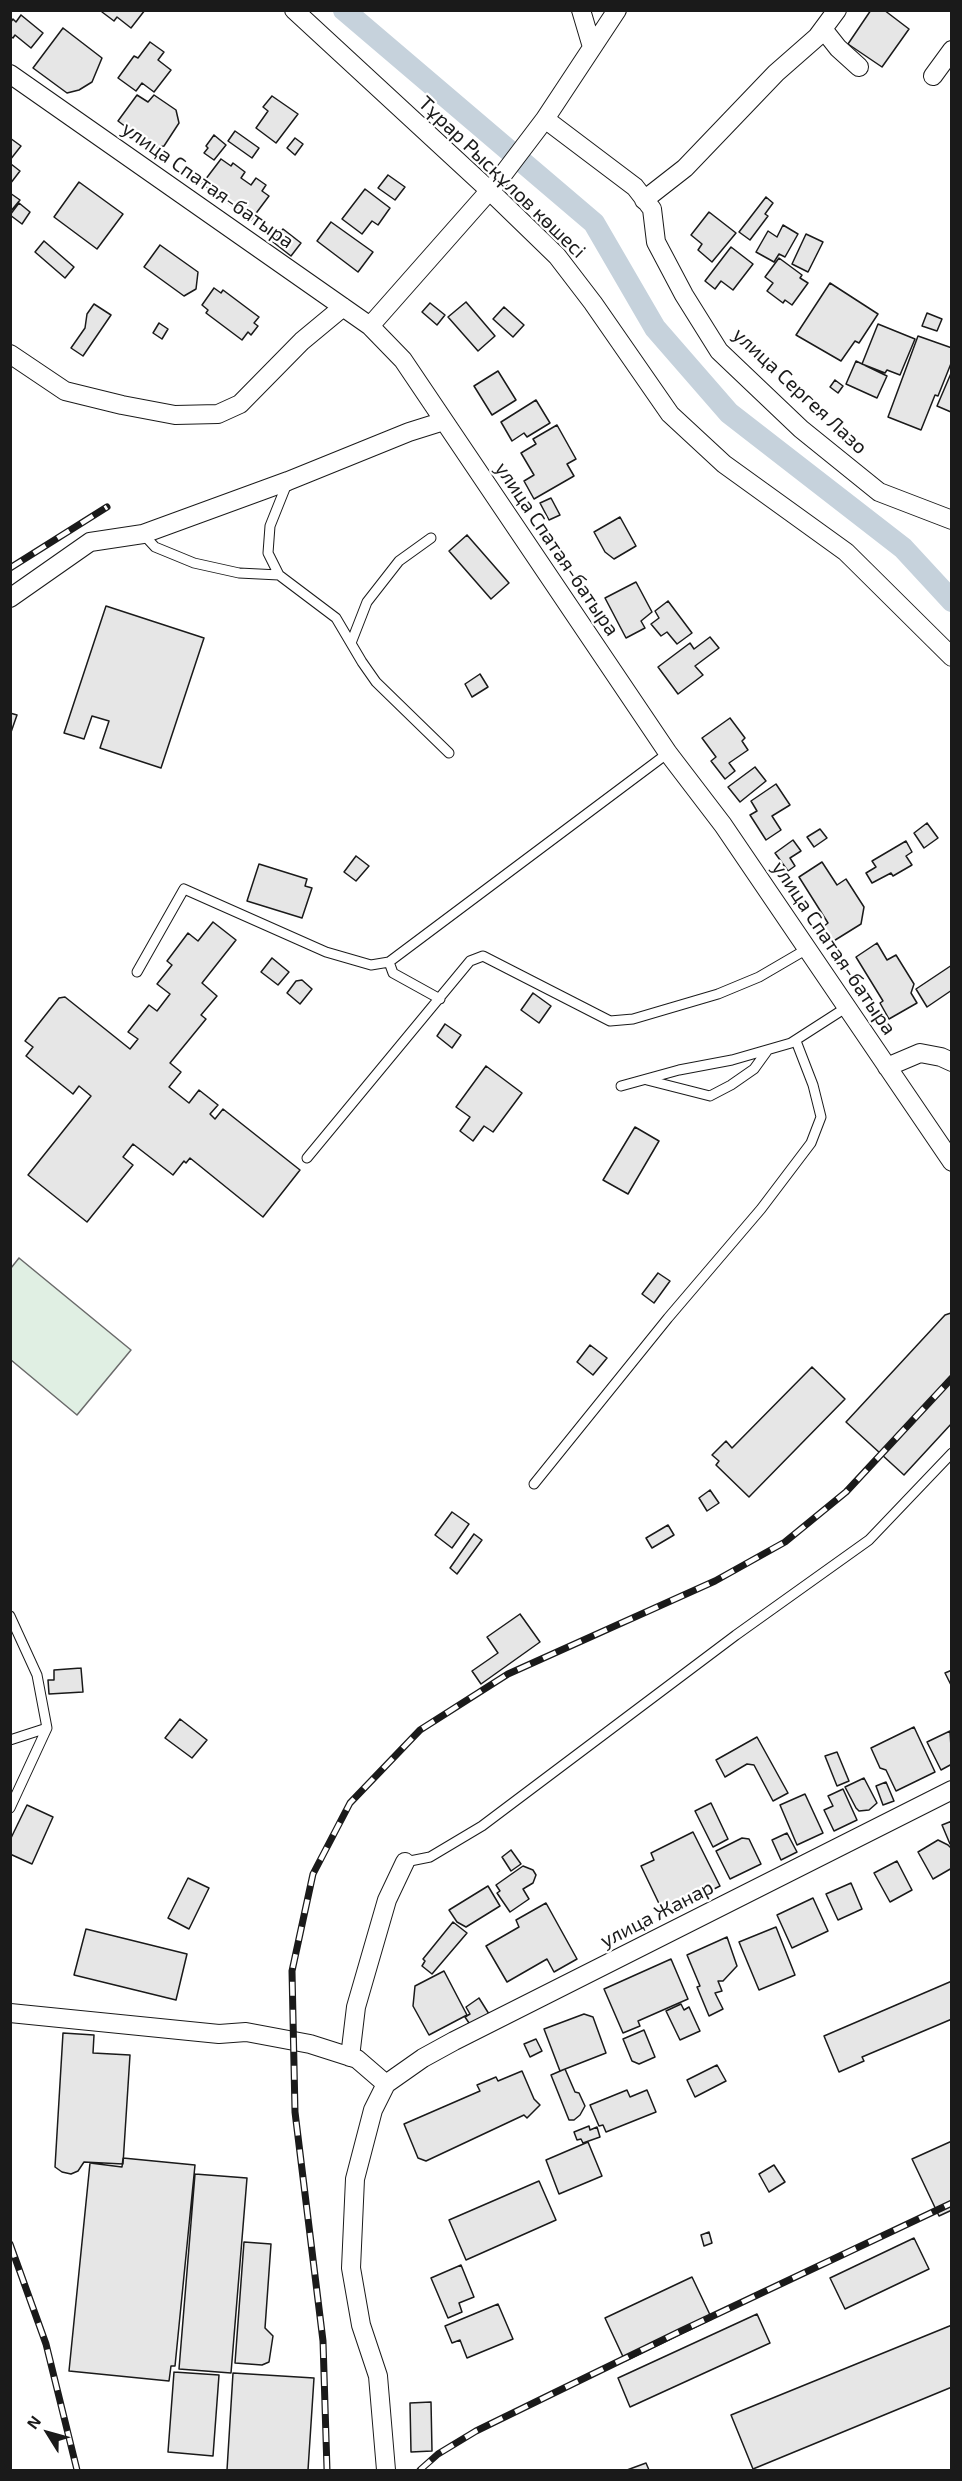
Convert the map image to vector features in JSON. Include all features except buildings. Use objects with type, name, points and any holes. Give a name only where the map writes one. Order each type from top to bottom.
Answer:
[{"type":"street","name":"Тұрар Рысқұлов көшесі","points":[[294,10],[494,186],[557,256],[593,303],[670,414],[724,464],[846,552],[951,657]]},
{"type":"street","points":[[581,10],[592,47]]},
{"type":"street","points":[[370,326],[494,186],[545,119],[617,10]]},
{"type":"street","points":[[644,200],[685,168],[776,73],[817,38],[837,10]]},
{"type":"street","points":[[824,29],[838,48],[859,67]]},
{"type":"street","points":[[933,76],[951,50]]},
{"type":"street","name":"улица Спатая-батыра","points":[[10,74],[370,326],[403,360],[668,753],[723,825],[951,1162]]},
{"type":"street","name":"улица Сергея Лазо","points":[[545,119],[635,187],[652,209],[656,242],[684,295],[719,351],[801,429],[879,492],[951,520]]},
{"type":"street","points":[[10,354],[64,391],[175,415],[218,414],[240,404],[302,342],[343,307]]},
{"type":"street","points":[[10,598],[90,542],[143,534],[288,481],[372,446],[444,421]]},
{"type":"street","points":[[887,1067],[920,1053],[951,1062]]},
{"type":"street","name":"улица Жанар","points":[[386,2084],[423,2058],[454,2041],[951,1790]]},
{"type":"street","points":[[350,2057],[356,2007],[387,1900],[405,1862]]},
{"type":"street","points":[[10,2013],[219,2034],[246,2032],[310,2044],[357,2059],[386,2084],[373,2110],[355,2179],[351,2268],[361,2325],[378,2376],[386,2470]]},
{"type":"lane","points":[[288,481],[270,526],[268,553],[279,575],[336,618],[376,682],[449,753]]},
{"type":"lane","points":[[143,534],[155,547],[194,563],[239,573],[279,575]]},
{"type":"lane","points":[[351,643],[368,602],[399,561],[431,538]]},
{"type":"lane","points":[[137,972],[184,889],[326,952],[371,965],[389,962],[668,753]]},
{"type":"lane","points":[[307,1158],[470,961],[483,956],[610,1021],[633,1019],[729,990],[759,977],[807,948]]},
{"type":"lane","points":[[389,962],[393,973],[440,999]]},
{"type":"lane","points":[[621,1086],[768,1050],[795,1041],[847,1007]]},
{"type":"lane","points":[[534,1484],[668,1318],[761,1209],[811,1143],[821,1117],[813,1085],[795,1041]]},
{"type":"lane","points":[[645,1079],[710,1096],[754,1069],[768,1050]]},
{"type":"lane","points":[[405,1862],[430,1857],[482,1826],[736,1635],[869,1540],[951,1453]]},
{"type":"lane","points":[[10,1616],[38,1675],[47,1728],[10,1808]]},
{"type":"lane","points":[[10,1740],[47,1728]]},
{"type":"green space","points":[[19,1258],[131,1350],[77,1415],[11,1360],[11,1268]]},
{"type":"waterway","points":[[344,10],[594,223],[655,328],[729,413],[903,548],[952,601]]},
{"type":"railway","points":[[10,568],[107,507]]},
{"type":"railway","points":[[327,2470],[323,2341],[295,2112],[292,1971],[313,1874],[350,1803],[420,1730],[508,1674],[715,1581],[785,1542],[846,1492],[952,1378]]},
{"type":"railway","points":[[420,2470],[438,2454],[476,2431],[952,2203]]},
{"type":"railway","points":[[10,2244],[46,2344],[77,2470]]}]
